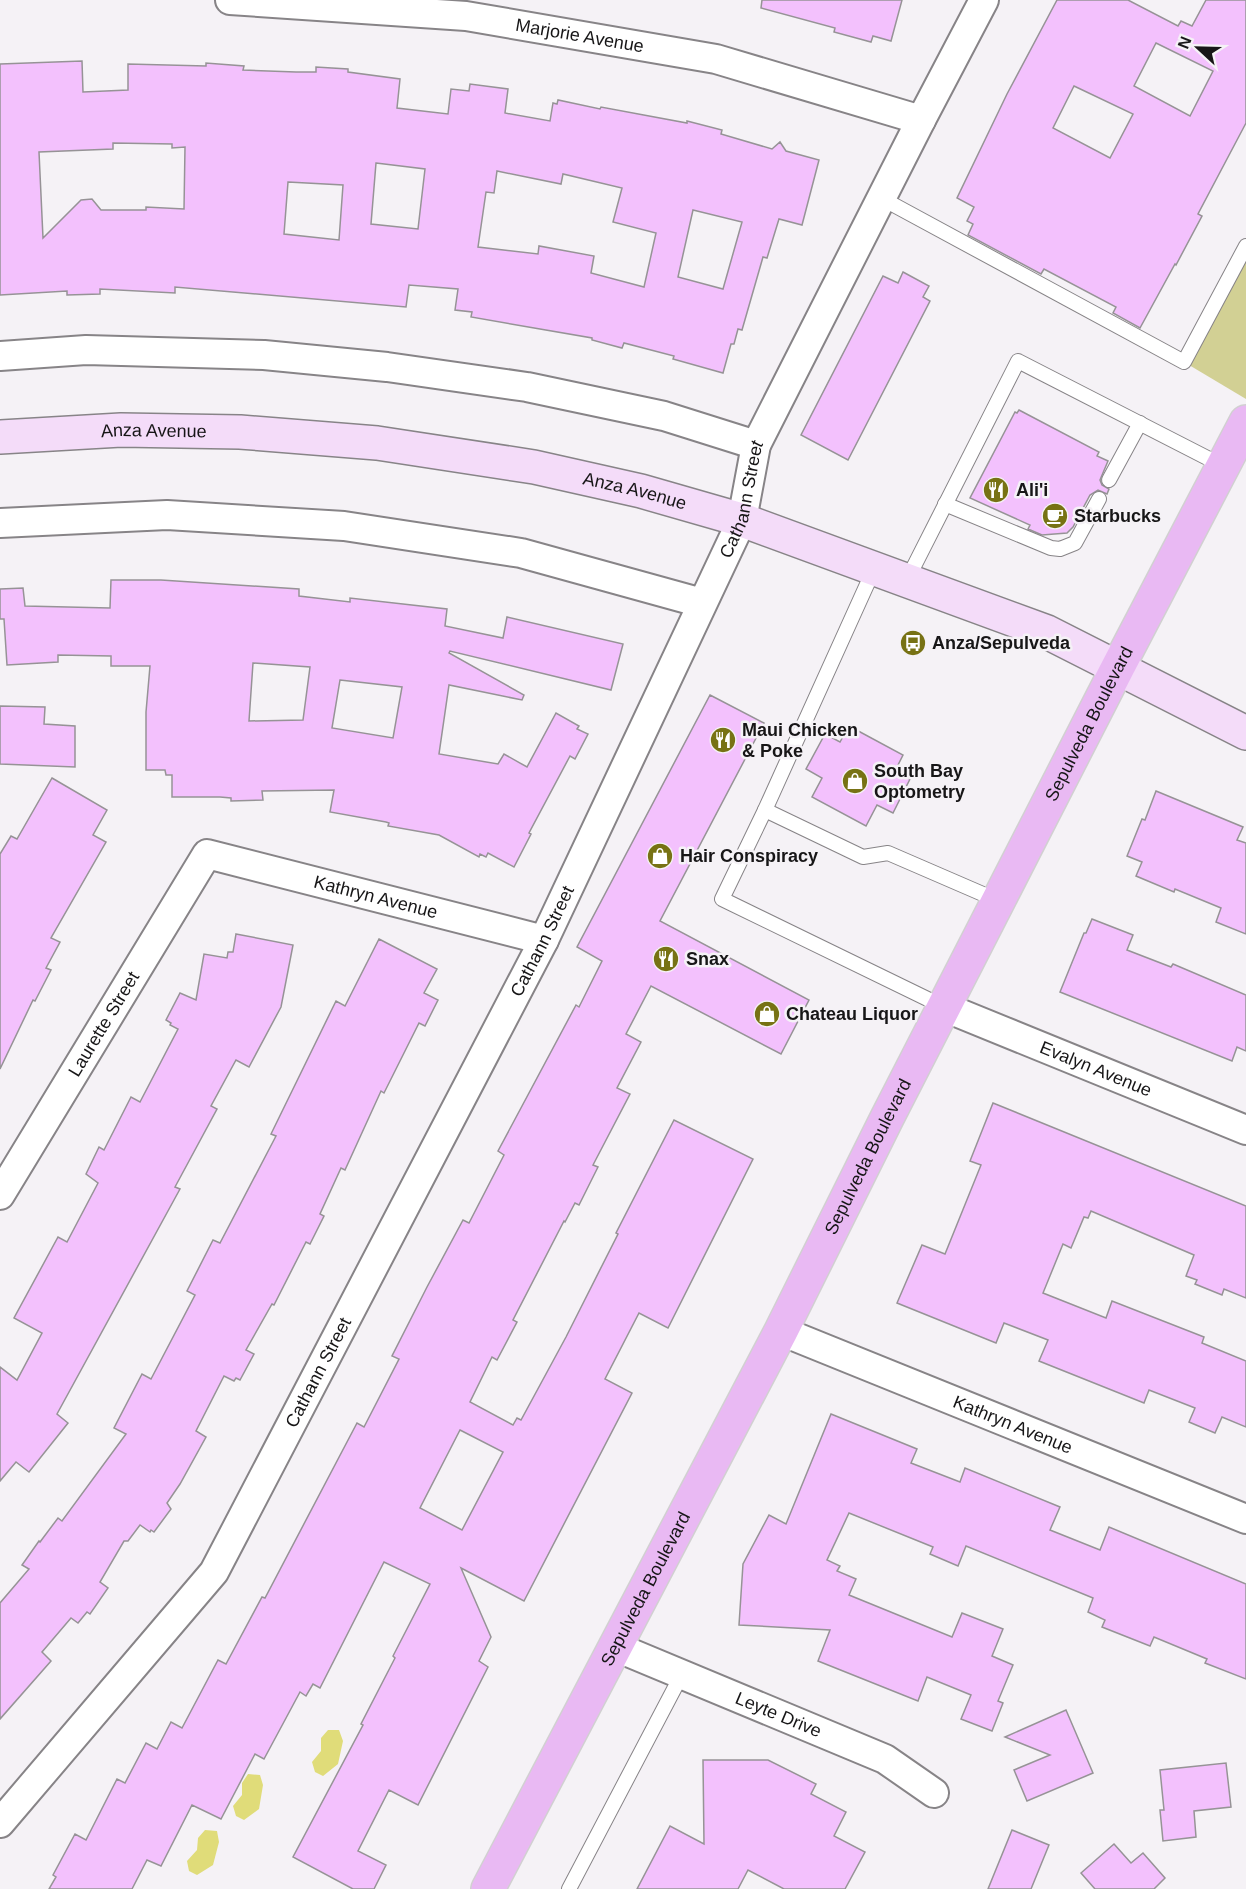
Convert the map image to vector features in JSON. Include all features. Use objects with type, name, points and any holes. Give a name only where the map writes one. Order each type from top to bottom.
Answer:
[{"type":"main road","name":"Sepulveda Boulevard","points":[[488,1889],[781,1331],[944,1007],[1246,422]]},
{"type":"main road","name":"Anza Avenue","points":[[0,437],[133,430],[240,432],[377,442],[534,467],[641,491],[742,520],[1047,632],[1241,728]]},
{"type":"street","name":"Marjorie Avenue","points":[[230,0],[466,16],[716,59],[921,120]]},
{"type":"street","name":"Cathann Street","points":[[0,1823],[214,1572],[544,940],[742,520],[756,445],[984,0]]},
{"type":"street","points":[[0,356],[86,350],[264,355],[387,367],[550,392],[664,416],[756,445]]},
{"type":"street","points":[[0,523],[167,515],[344,526],[521,553],[702,603]]},
{"type":"street","name":"Kathryn Avenue","points":[[207,854],[544,940]]},
{"type":"street","name":"Laurette Street","points":[[0,1195],[207,854]]},
{"type":"street","name":"Evalyn Avenue","points":[[944,1007],[1246,1130]]},
{"type":"street","name":"Kathryn Avenue","points":[[781,1331],[1246,1519]]},
{"type":"street","name":"Leyte Drive","points":[[616,1647],[885,1759],[934,1793]]},
{"type":"lane","points":[[881,198],[1184,362],[1246,246]]},
{"type":"lane","points":[[906,582],[1018,361],[1223,466]]},
{"type":"lane","points":[[1109,480],[1140,423]]},
{"type":"lane","points":[[945,504],[1051,548],[1060,549],[1075,543],[1099,499]]},
{"type":"lane","points":[[874,569],[765,810],[722,899],[944,1007]]},
{"type":"lane","points":[[765,810],[863,857],[888,853],[999,902]]},
{"type":"lane","points":[[569,1889],[682,1674]]},
{"type":"shaded area","points":[[1246,246],[1246,399],[1184,362]]},
{"type":"shaded area","points":[[328,1730],[339,1730],[343,1741],[338,1764],[323,1776],[315,1772],[312,1762],[321,1751],[321,1738]]},
{"type":"shaded area","points":[[248,1774],[260,1775],[263,1785],[259,1809],[244,1820],[236,1816],[233,1806],[242,1795],[242,1783]]},
{"type":"shaded area","points":[[205,1830],[217,1831],[219,1842],[213,1865],[197,1875],[189,1871],[187,1861],[197,1850],[198,1838]]},
{"type":"building","points":[[762,0],[902,0],[891,41],[873,36],[871,42],[834,32],[835,28],[761,8]]},
{"type":"building","points":[[1057,0],[1128,0],[1178,26],[1181,21],[1192,26],[1206,0],[1246,0],[1246,123],[1198,214],[1202,216],[1140,328],[1113,313],[1116,307],[1044,269],[1041,274],[968,235],[973,224],[967,221],[974,207],[957,198],[1007,94]],"holes":[[[1156,43],[1213,71],[1190,116],[1134,86]],[[1074,86],[1133,114],[1110,158],[1053,128]]]},
{"type":"building","points":[[82,61],[83,92],[128,90],[128,64],[206,66],[206,63],[244,66],[243,70],[296,72],[316,72],[316,67],[348,69],[348,72],[400,79],[397,108],[448,114],[451,89],[469,91],[470,84],[508,89],[505,113],[550,121],[553,103],[557,104],[558,100],[600,109],[601,107],[687,123],[687,121],[722,130],[721,134],[772,149],[780,142],[786,151],[819,160],[802,225],[779,219],[767,258],[763,257],[742,330],[738,329],[734,344],[731,344],[723,373],[673,359],[674,356],[624,343],[622,348],[592,340],[592,338],[471,317],[472,312],[455,310],[458,289],[409,285],[406,307],[175,287],[175,293],[100,289],[100,294],[67,295],[67,291],[0,295],[0,64]],"holes":[[[113,143],[172,144],[172,148],[185,147],[184,209],[146,207],[146,210],[101,210],[92,199],[81,200],[43,238],[39,152],[113,149]],[[376,163],[425,169],[418,229],[371,224]],[[497,171],[561,184],[563,174],[622,188],[613,222],[656,233],[644,287],[591,273],[594,256],[539,246],[538,254],[478,247],[486,192],[494,193]],[[288,182],[343,185],[339,240],[284,234]],[[693,210],[742,222],[723,289],[678,277]]]},
{"type":"building","points":[[903,272],[929,286],[923,297],[930,301],[848,460],[801,435],[883,276],[898,283]]},
{"type":"building","points":[[1019,410],[1099,452],[1097,456],[1108,461],[1100,480],[1102,485],[1109,489],[1107,494],[1098,490],[1090,495],[1073,527],[1067,533],[1042,535],[1028,529],[1030,525],[970,498],[1015,412]]},
{"type":"building","points":[[111,580],[161,580],[299,589],[299,596],[350,602],[350,598],[447,609],[445,626],[503,638],[507,617],[623,644],[611,690],[450,651],[449,653],[524,695],[522,700],[449,685],[439,754],[498,764],[504,754],[527,767],[556,713],[579,726],[577,729],[588,734],[575,759],[570,756],[529,833],[531,834],[514,867],[488,853],[486,857],[480,854],[479,857],[439,835],[330,812],[334,790],[262,791],[263,800],[231,801],[231,798],[220,797],[172,797],[172,775],[166,775],[165,770],[146,770],[146,712],[150,666],[111,666],[111,656],[58,655],[58,662],[7,665],[4,619],[0,619],[0,589],[23,588],[25,606],[110,608]],"holes":[[[253,663],[310,667],[303,720],[249,721]],[[340,680],[402,687],[393,738],[332,728]]]},
{"type":"building","points":[[710,695],[764,723],[660,921],[809,1000],[781,1054],[651,986],[626,1034],[641,1042],[617,1088],[630,1094],[593,1165],[598,1167],[579,1205],[575,1203],[564,1221],[513,1320],[517,1322],[497,1360],[492,1357],[470,1402],[513,1425],[517,1418],[521,1420],[566,1337],[674,1120],[753,1159],[668,1328],[639,1313],[605,1379],[632,1393],[524,1601],[461,1568],[491,1637],[479,1661],[488,1667],[418,1805],[389,1790],[358,1851],[386,1865],[374,1889],[353,1889],[293,1857],[363,1725],[361,1724],[395,1658],[393,1656],[430,1584],[384,1562],[320,1688],[313,1684],[306,1696],[300,1692],[264,1759],[255,1754],[221,1819],[192,1805],[161,1866],[147,1860],[132,1889],[49,1889],[56,1877],[53,1875],[75,1834],[86,1840],[117,1779],[125,1783],[146,1743],[157,1749],[171,1722],[182,1728],[218,1660],[226,1664],[262,1597],[265,1598],[357,1423],[364,1427],[399,1359],[392,1356],[427,1287],[463,1220],[469,1223],[504,1155],[498,1151],[576,1005],[579,1007],[602,961],[577,947]],"holes":[[[460,1430],[503,1452],[462,1530],[420,1508]]]},
{"type":"building","points":[[0,706],[45,707],[44,724],[75,726],[75,767],[0,764]]},
{"type":"building","points":[[849,726],[903,755],[895,771],[910,779],[893,813],[877,805],[866,826],[812,797],[822,778],[806,769],[825,734],[840,742]]},
{"type":"building","points":[[52,778],[107,810],[93,835],[106,842],[51,938],[60,942],[46,968],[51,970],[35,1001],[33,1000],[0,1069],[0,854],[11,836],[17,839]]},
{"type":"building","points":[[1156,791],[1243,827],[1237,840],[1246,843],[1246,934],[1216,922],[1221,908],[1136,876],[1142,862],[1127,856]]},
{"type":"building","points":[[1092,919],[1133,935],[1127,950],[1171,967],[1173,964],[1246,995],[1246,1051],[1237,1047],[1232,1061],[1060,992]]},
{"type":"building","points":[[236,934],[293,945],[281,1007],[249,1067],[236,1060],[211,1106],[217,1109],[175,1187],[180,1189],[57,1414],[68,1423],[29,1472],[16,1462],[0,1481],[0,1367],[17,1380],[42,1333],[14,1318],[58,1237],[67,1242],[98,1183],[86,1174],[99,1147],[104,1150],[131,1097],[140,1102],[178,1029],[166,1020],[180,993],[196,1000],[204,954],[227,958],[228,952],[233,952]]},
{"type":"building","points":[[379,939],[437,969],[424,993],[438,1000],[425,1026],[419,1023],[384,1093],[381,1091],[345,1170],[341,1168],[320,1214],[324,1216],[310,1244],[306,1242],[274,1305],[272,1304],[246,1350],[254,1354],[240,1380],[236,1378],[234,1381],[224,1376],[196,1431],[206,1437],[167,1503],[171,1509],[154,1532],[140,1525],[128,1541],[124,1541],[100,1582],[108,1588],[90,1614],[87,1612],[78,1623],[71,1618],[42,1652],[51,1661],[0,1719],[0,1603],[29,1569],[22,1565],[39,1541],[58,1518],[62,1521],[126,1434],[114,1428],[142,1374],[151,1379],[195,1295],[187,1291],[213,1240],[220,1243],[276,1136],[271,1134],[336,1001],[345,1006]]},
{"type":"building","points":[[993,1103],[1246,1206],[1246,1298],[1224,1289],[1222,1295],[1195,1284],[1197,1280],[1186,1276],[1194,1255],[1091,1211],[1088,1218],[1084,1217],[1071,1248],[1063,1244],[1043,1293],[1106,1318],[1112,1301],[1204,1337],[1202,1343],[1246,1361],[1246,1427],[1222,1417],[1215,1433],[1189,1422],[1195,1408],[1149,1390],[1144,1403],[1039,1361],[1048,1340],[1004,1323],[996,1343],[897,1303],[922,1245],[945,1254],[981,1165],[970,1161]]},
{"type":"building","points":[[831,1414],[917,1449],[911,1463],[960,1482],[965,1468],[1060,1507],[1050,1530],[1100,1550],[1109,1527],[1246,1584],[1246,1679],[1205,1663],[1207,1659],[1154,1637],[1150,1646],[1102,1627],[1105,1620],[1088,1612],[1093,1598],[966,1546],[958,1566],[930,1554],[933,1547],[849,1513],[827,1560],[840,1566],[837,1571],[856,1579],[849,1595],[952,1637],[962,1613],[1003,1629],[992,1656],[1013,1665],[998,1701],[1003,1703],[992,1731],[961,1719],[971,1695],[927,1677],[918,1701],[818,1661],[830,1630],[739,1625],[743,1564],[769,1515],[786,1524]]},
{"type":"building","points":[[1066,1710],[1093,1773],[1027,1801],[1014,1770],[1050,1755],[1005,1737]]},
{"type":"building","points":[[703,1760],[768,1760],[816,1784],[811,1794],[846,1812],[834,1836],[865,1852],[845,1889],[784,1889],[748,1870],[738,1889],[637,1889],[670,1826],[704,1844]]},
{"type":"building","points":[[1226,1763],[1231,1807],[1194,1811],[1196,1837],[1163,1841],[1160,1810],[1164,1810],[1160,1770]]},
{"type":"building","points":[[1012,1830],[1049,1845],[1031,1889],[988,1889]]},
{"type":"building","points":[[1114,1844],[1131,1863],[1143,1853],[1165,1878],[1154,1889],[1095,1889],[1081,1873]]},
{"type":"place","name":"Ali'i","points":[[996,490]]},
{"type":"place","name":"Starbucks","points":[[1055,516]]},
{"type":"place","name":"Anza/Sepulveda","points":[[913,643]]},
{"type":"place","name":"Maui Chicken & Poke","points":[[723,740]]},
{"type":"place","name":"South Bay Optometry","points":[[855,781]]},
{"type":"place","name":"Hair Conspiracy","points":[[660,856]]},
{"type":"place","name":"Snax","points":[[666,959]]},
{"type":"place","name":"Chateau Liquor","points":[[767,1014]]}]
